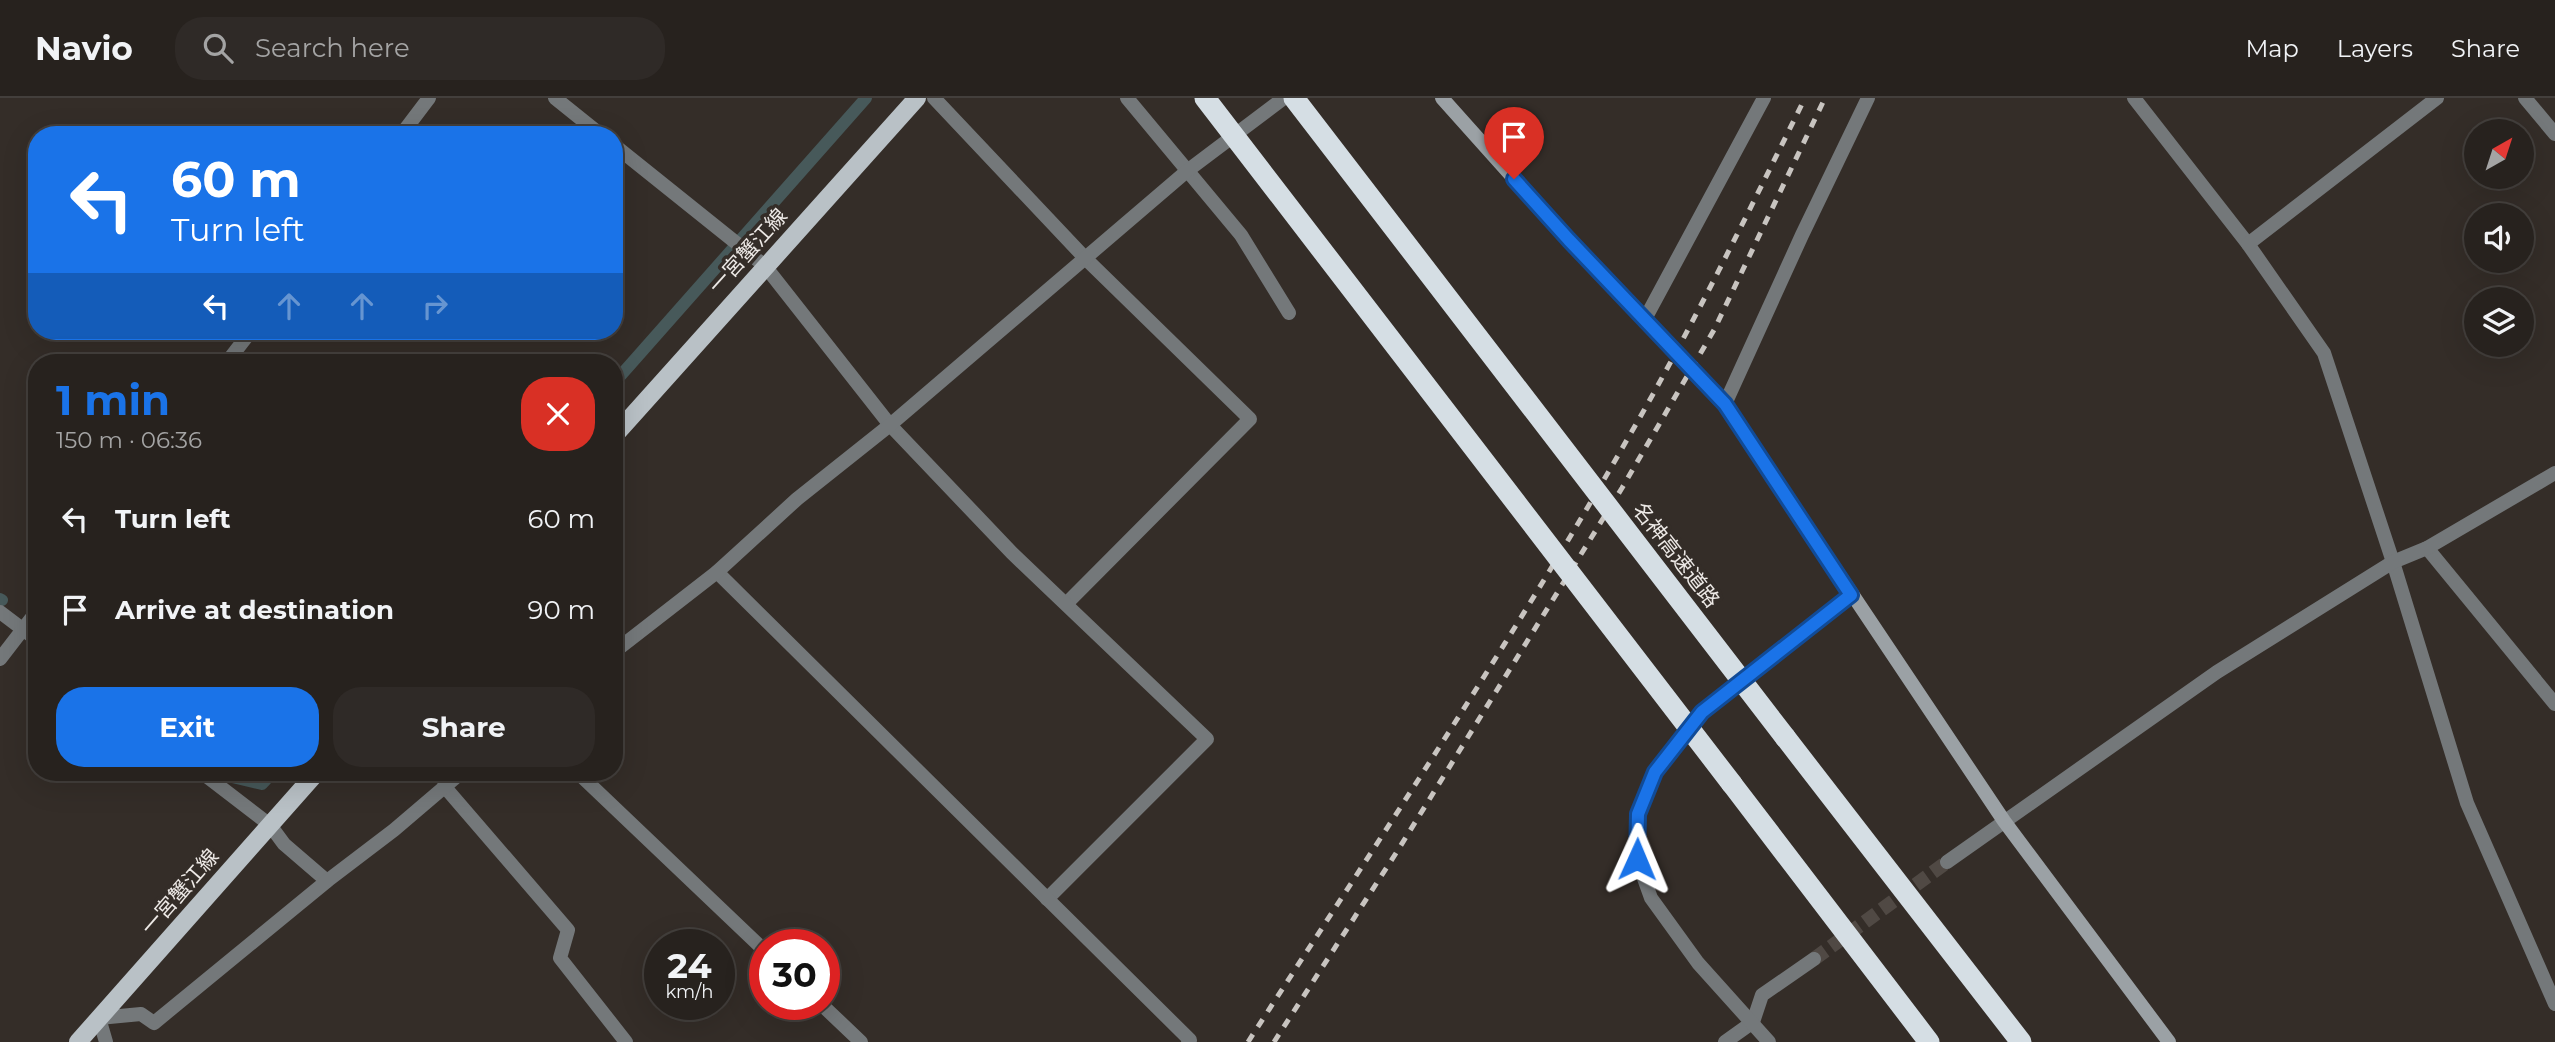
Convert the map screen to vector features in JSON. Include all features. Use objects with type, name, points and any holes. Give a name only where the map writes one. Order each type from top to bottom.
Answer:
[{"type":"highway","points":[[1205,98],[1929,1042]]},
{"type":"highway","name":"名神高速道路","points":[[1294,98],[2021,1042]]},
{"type":"main road","name":"一宮蟹江線","points":[[623,426],[917,98]]},
{"type":"main road","name":"一宮蟹江線","points":[[78,1042],[309,781]]},
{"type":"street","points":[[408,126],[429,98]]},
{"type":"street","points":[[555,98],[590,126]]},
{"type":"street","points":[[934,98],[1086,259],[1250,419],[1067,603]]},
{"type":"street","points":[[1127,98],[1241,235],[1289,313]]},
{"type":"street","points":[[623,645],[717,572],[797,499],[890,425],[1187,171],[1283,98]]},
{"type":"street","points":[[1442,98],[1569,240],[1725,404],[2004,821],[2169,1042]]},
{"type":"street","points":[[1645,319],[1764,98]]},
{"type":"street","points":[[1725,404],[1868,98]]},
{"type":"street","points":[[2134,98],[2248,244],[2323,354],[2393,562],[2467,803],[2555,1004]]},
{"type":"street","points":[[2248,244],[2437,98]]},
{"type":"street","points":[[2525,98],[2555,134]]},
{"type":"street","points":[[623,152],[765,266],[890,425],[1012,553],[1207,739],[1047,900]]},
{"type":"street","points":[[233,354],[244,340]]},
{"type":"street","points":[[1947,862],[2217,672],[2393,562],[2427,548],[2555,473]]},
{"type":"street","points":[[2427,548],[2555,704]]},
{"type":"street","points":[[717,572],[1190,1040],[1188,1042]]},
{"type":"street","points":[[1769,1042],[1754,1022],[1698,963],[1651,898],[1637,859],[1638,814],[1655,772],[1702,712],[1851,595]]},
{"type":"street","points":[[0,612],[28,633]]},
{"type":"street","points":[[0,659],[28,623]]},
{"type":"street","points":[[213,781],[270,825],[284,844],[327,881]]},
{"type":"street","points":[[106,1042],[99,1018],[141,1014],[154,1023],[327,881],[394,830],[450,781]]},
{"type":"street","points":[[586,781],[749,936]]},
{"type":"street","points":[[444,786],[568,930],[559,958],[626,1042]]},
{"type":"street","points":[[1725,1042],[1754,1022],[1762,996],[1814,959]]},
{"type":"street","points":[[838,1020],[861,1042]]},
{"type":"waterway","points":[[623,373],[866,98]]},
{"type":"waterway","points":[[249,781],[262,784],[265,781]]},
{"type":"tunnel","points":[[1814,959],[1947,862]]},
{"type":"railway","points":[[1248,1042],[1440,746],[1580,521],[1695,316],[1805,98]]},
{"type":"railway","points":[[1274,1042],[1398,850],[1622,488],[1714,330],[1825,98]]},
{"type":"route","points":[[1514,179],[1725,404],[1851,595],[1702,712],[1655,772],[1638,814],[1637,859]]}]
